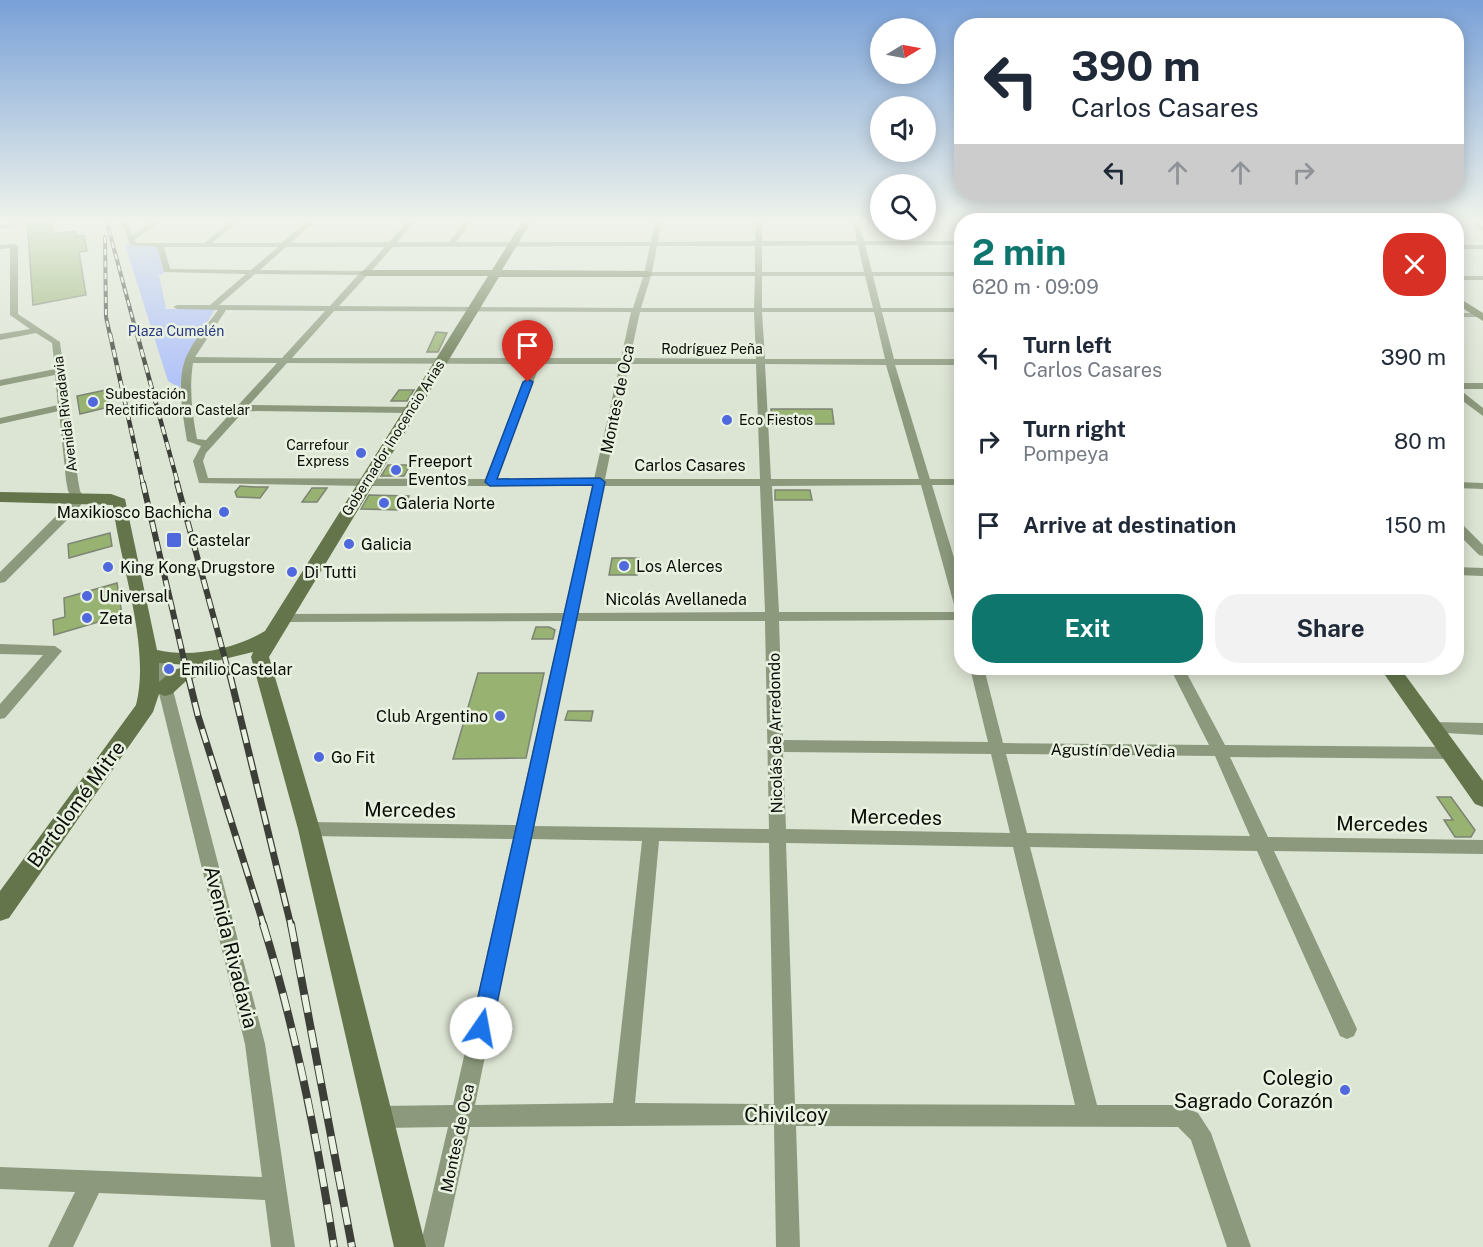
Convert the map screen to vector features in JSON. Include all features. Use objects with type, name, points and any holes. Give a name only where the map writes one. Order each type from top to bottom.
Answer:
[{"type":"street","name":"Avenida Rivadavia","points":[[10,277],[14,315],[56,342],[74,488],[79,499],[120,502],[130,567],[149,655],[160,667],[158,693],[253,1034],[283,1247]]},
{"type":"street","points":[[212,307],[247,277]]},
{"type":"street","points":[[224,307],[190,360],[187,415],[192,441],[208,444],[360,277]]},
{"type":"street","name":"Gobernador Inocencio Arias","points":[[266,646],[493,277]]},
{"type":"street","name":"Montes de Oca","points":[[432,1247],[524,833],[636,310],[647,277]]},
{"type":"street","name":"Nicolás de Arredondo","points":[[759,277],[759,362],[767,482],[772,615],[788,1247]]},
{"type":"street","points":[[870,277],[890,362],[954,581]]},
{"type":"street","points":[[1464,278],[1483,278]]},
{"type":"street","points":[[1464,304],[1481,316]]},
{"type":"street","points":[[177,307],[473,310],[954,310]]},
{"type":"street","points":[[1464,315],[1481,316]]},
{"type":"street","points":[[0,338],[38,330]]},
{"type":"street","name":"Rodríguez Peña","points":[[190,360],[536,363],[954,362]]},
{"type":"street","points":[[490,482],[536,363]]},
{"type":"street","points":[[0,383],[59,371]]},
{"type":"street","points":[[1464,386],[1483,387]]},
{"type":"street","points":[[1464,398],[1483,413]]},
{"type":"street","points":[[0,421],[63,407]]},
{"type":"street","points":[[242,408],[412,410]]},
{"type":"street","name":"Carlos Casares","points":[[208,444],[201,452],[198,461],[203,481],[954,482]]},
{"type":"street","points":[[1464,485],[1483,486]]},
{"type":"street","points":[[0,497],[79,499]]},
{"type":"street","points":[[0,579],[74,507],[79,499]]},
{"type":"street","points":[[1464,533],[1483,552]]},
{"type":"street","points":[[1464,572],[1483,572]]},
{"type":"street","name":"Nicolás Avellaneda","points":[[283,618],[954,616]]},
{"type":"street","points":[[149,655],[164,660],[197,658],[266,646],[410,1247]]},
{"type":"street","name":"Bartolomé Mitre","points":[[0,910],[158,693],[173,679],[192,670],[248,655],[266,646]]},
{"type":"street","points":[[0,649],[55,651],[0,714]]},
{"type":"street","points":[[979,675],[1089,1116]]},
{"type":"street","points":[[1181,675],[1220,751],[1347,1029]]},
{"type":"street","points":[[1395,675],[1483,798]]},
{"type":"street","points":[[1432,728],[1483,729]]},
{"type":"street","name":"Agustín de Vedia","points":[[775,746],[1451,753]]},
{"type":"street","name":"Mercedes","points":[[309,829],[1483,847]]},
{"type":"street","points":[[622,1114],[651,836]]},
{"type":"street","name":"Chivilcoy","points":[[380,1117],[622,1114],[1179,1116],[1190,1121],[1200,1133],[1239,1247]]},
{"type":"street","points":[[0,1178],[275,1189]]},
{"type":"street","points":[[60,1247],[93,1182]]},
{"type":"green space","name":"Plaza Cumelén","points":[[135,277],[159,277],[166,309],[215,309],[184,362],[180,388],[168,381]]},
{"type":"building","points":[[31,277],[83,277],[86,295],[33,305]]},
{"type":"building","points":[[436,332],[447,333],[438,352],[427,352]]},
{"type":"building","name":"Subestación Rectificadora Castelar","points":[[106,390],[109,407],[80,414],[77,396]]},
{"type":"building","points":[[399,390],[414,390],[407,401],[391,401]]},
{"type":"building","points":[[771,409],[832,409],[834,424],[772,424]]},
{"type":"building","name":"Freeport Eventos","points":[[388,465],[410,465],[404,476],[381,476]]},
{"type":"building","points":[[240,486],[268,487],[260,498],[237,497],[235,492]]},
{"type":"building","points":[[312,488],[327,488],[317,502],[302,502]]},
{"type":"building","points":[[775,490],[810,490],[812,500],[775,500]]},
{"type":"building","name":"Galeria Norte","points":[[369,495],[409,496],[402,510],[361,509]]},
{"type":"building","points":[[110,533],[112,546],[69,558],[68,544]]},
{"type":"building","name":"Los Alerces","points":[[612,558],[639,558],[637,575],[609,575]]},
{"type":"building","points":[[117,583],[122,615],[54,635],[53,620],[65,617],[64,598]]},
{"type":"building","points":[[536,627],[549,627],[555,630],[553,639],[532,639]]},
{"type":"building","name":"Club Argentino","points":[[478,673],[544,673],[526,758],[453,759]]},
{"type":"building","points":[[568,711],[593,711],[591,721],[565,720]]},
{"type":"building","points":[[1437,797],[1451,797],[1475,830],[1471,837],[1455,837],[1444,820],[1453,820]]},
{"type":"railway","points":[[106,277],[106,317],[110,335]]},
{"type":"railway","points":[[122,277],[137,335]]},
{"type":"railway","points":[[110,334],[143,484]]},
{"type":"railway","points":[[137,334],[178,484]]},
{"type":"railway","points":[[143,483],[188,677]]},
{"type":"railway","points":[[177,483],[230,677]]},
{"type":"railway","points":[[188,675],[198,716],[264,926]]},
{"type":"railway","points":[[230,675],[291,926]]},
{"type":"railway","points":[[263,924],[286,1004],[305,1084],[334,1247]]},
{"type":"railway","points":[[291,924],[352,1247]]},
{"type":"place","name":"Subestación Rectificadora Castelar","points":[[93,402]]},
{"type":"place","name":"Eco Fiestos","points":[[727,420]]},
{"type":"place","name":"Carrefour Express","points":[[361,453]]},
{"type":"place","name":"Freeport Eventos","points":[[396,470]]},
{"type":"place","name":"Galeria Norte","points":[[384,503]]},
{"type":"place","name":"Maxikiosco Bachicha","points":[[224,512]]},
{"type":"place","name":"Castelar","points":[[174,540]]},
{"type":"place","name":"Galicia","points":[[349,544]]},
{"type":"place","name":"Los Alerces","points":[[624,566]]},
{"type":"place","name":"King Kong Drugstore","points":[[108,567]]},
{"type":"place","name":"Di Tutti","points":[[292,572]]},
{"type":"place","name":"Universal","points":[[87,596]]},
{"type":"place","name":"Zeta","points":[[87,618]]},
{"type":"place","name":"Emilio Castelar","points":[[169,669]]},
{"type":"place","name":"Club Argentino","points":[[500,716]]},
{"type":"place","name":"Go Fit","points":[[319,757]]},
{"type":"place","name":"Colegio Sagrado Corazón","points":[[1345,1090]]},
{"type":"route","points":[[481,1028],[600,482],[490,482],[528,382]]}]
